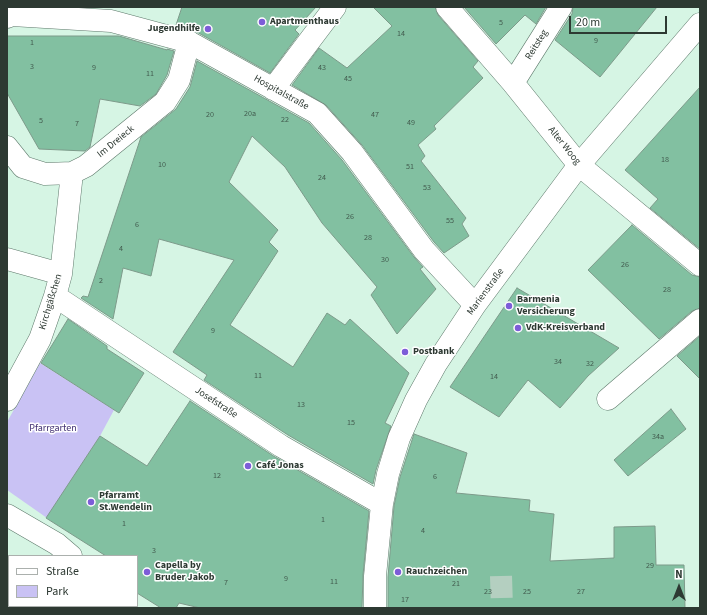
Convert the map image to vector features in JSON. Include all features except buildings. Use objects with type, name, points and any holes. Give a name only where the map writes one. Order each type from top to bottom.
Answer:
[{"type":"street","points":[[273,89],[335,7]]},
{"type":"street","name":"Alter Woog","points":[[447,7],[513,82],[579,165],[700,265]]},
{"type":"street","name":"Reitsteg","points":[[513,82],[561,7]]},
{"type":"street","name":"Hospitalstraße","points":[[7,16],[12,15],[111,21],[189,42],[318,114],[352,152],[424,250],[475,305]]},
{"type":"street","name":"Marienstraße","points":[[375,608],[375,576],[382,504],[388,474],[399,438],[416,400],[436,364],[475,305],[579,165],[700,24]]},
{"type":"street","name":"Im Dreieck","points":[[7,147],[24,167],[45,174],[72,173],[86,166],[165,102],[179,80],[189,42]]},
{"type":"street","name":"Kirchgäßchen","points":[[7,400],[40,339],[55,296],[61,274],[72,173]]},
{"type":"street","points":[[7,259],[61,274]]},
{"type":"street","name":"Josefstraße","points":[[55,296],[281,446],[382,504]]},
{"type":"street","points":[[608,399],[700,320]]},
{"type":"street","points":[[7,515],[58,544],[69,555]]},
{"type":"green space","name":"Pfarrgarten","points":[[40,363],[114,410],[100,436],[47,518],[7,490],[7,422]]},
{"type":"tunnel","points":[[501,576],[502,608]]},
{"type":"place","name":"Apartmenthaus","points":[[262,22]]},
{"type":"place","name":"Jugendhilfe","points":[[208,29]]},
{"type":"place","name":"Barmenia Versicherung","points":[[509,306]]},
{"type":"place","name":"VdK-Kreisverband","points":[[518,328]]},
{"type":"place","name":"Postbank","points":[[405,352]]},
{"type":"place","name":"Café Jonas","points":[[248,466]]},
{"type":"place","name":"Pfarramt St.Wendelin","points":[[91,502]]},
{"type":"place","name":"Capella by Bruder Jakob","points":[[147,572]]},
{"type":"place","name":"Rauchzeichen","points":[[398,572]]}]
